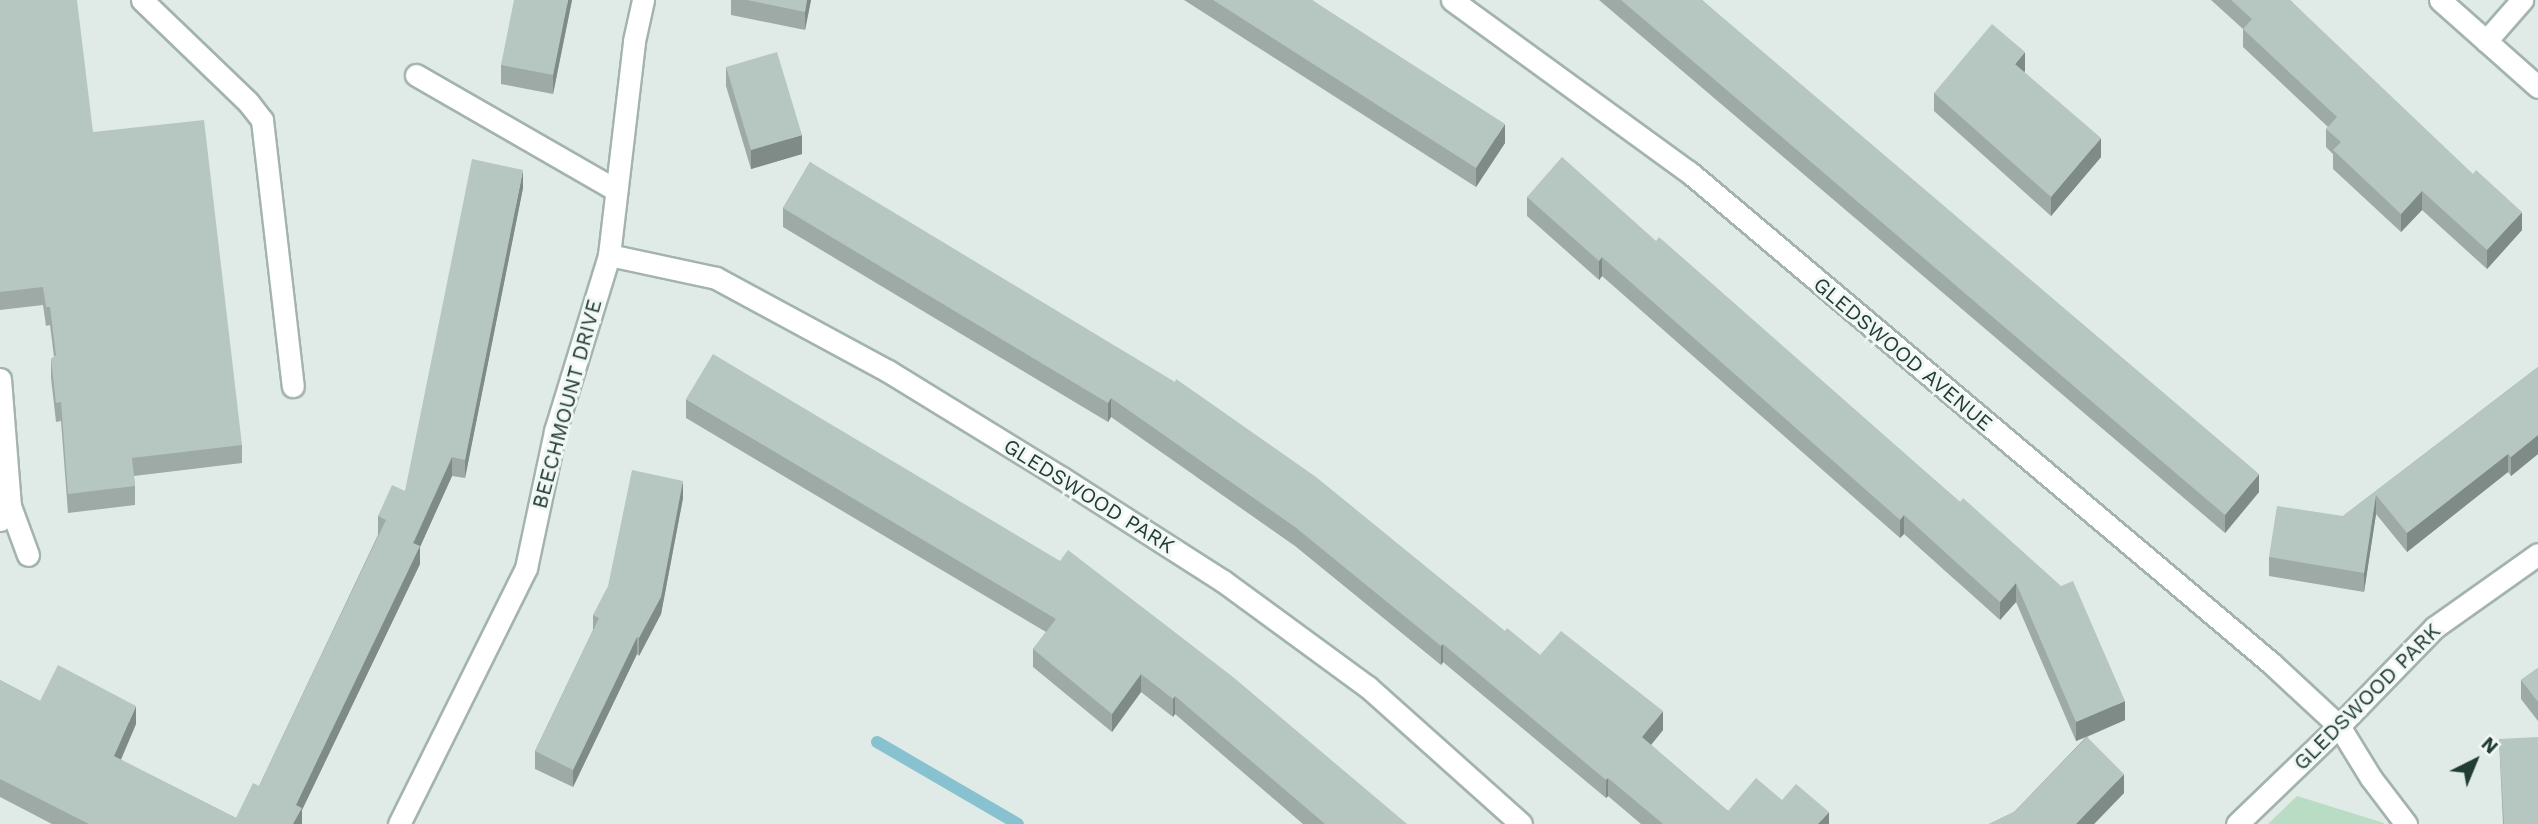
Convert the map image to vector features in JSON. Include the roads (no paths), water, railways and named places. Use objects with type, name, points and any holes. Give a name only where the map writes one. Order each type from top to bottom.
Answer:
[{"type":"street","points":[[142,0],[247,102],[262,120],[293,386]]},
{"type":"street","name":"BEECHMOUNT DRIVE","points":[[399,824],[526,568],[555,431],[609,254],[634,41],[643,0]]},
{"type":"street","name":"GLEDSWOOD AVENUE","points":[[1452,0],[1689,172],[2272,663],[2339,726],[2371,778],[2406,824]]},
{"type":"street","points":[[2440,0],[2538,87]]},
{"type":"street","points":[[2486,41],[2522,0]]},
{"type":"street","points":[[416,75],[616,190]]},
{"type":"street","name":"GLEDSWOOD PARK","points":[[609,254],[716,278],[888,372],[1062,478],[1223,581],[1368,687],[1521,824]]},
{"type":"street","points":[[0,379],[5,513],[28,555]]},
{"type":"street","name":"GLEDSWOOD PARK","points":[[2237,824],[2339,726],[2435,627],[2538,554]]},
{"type":"waterway","points":[[877,742],[1018,824]]}]
